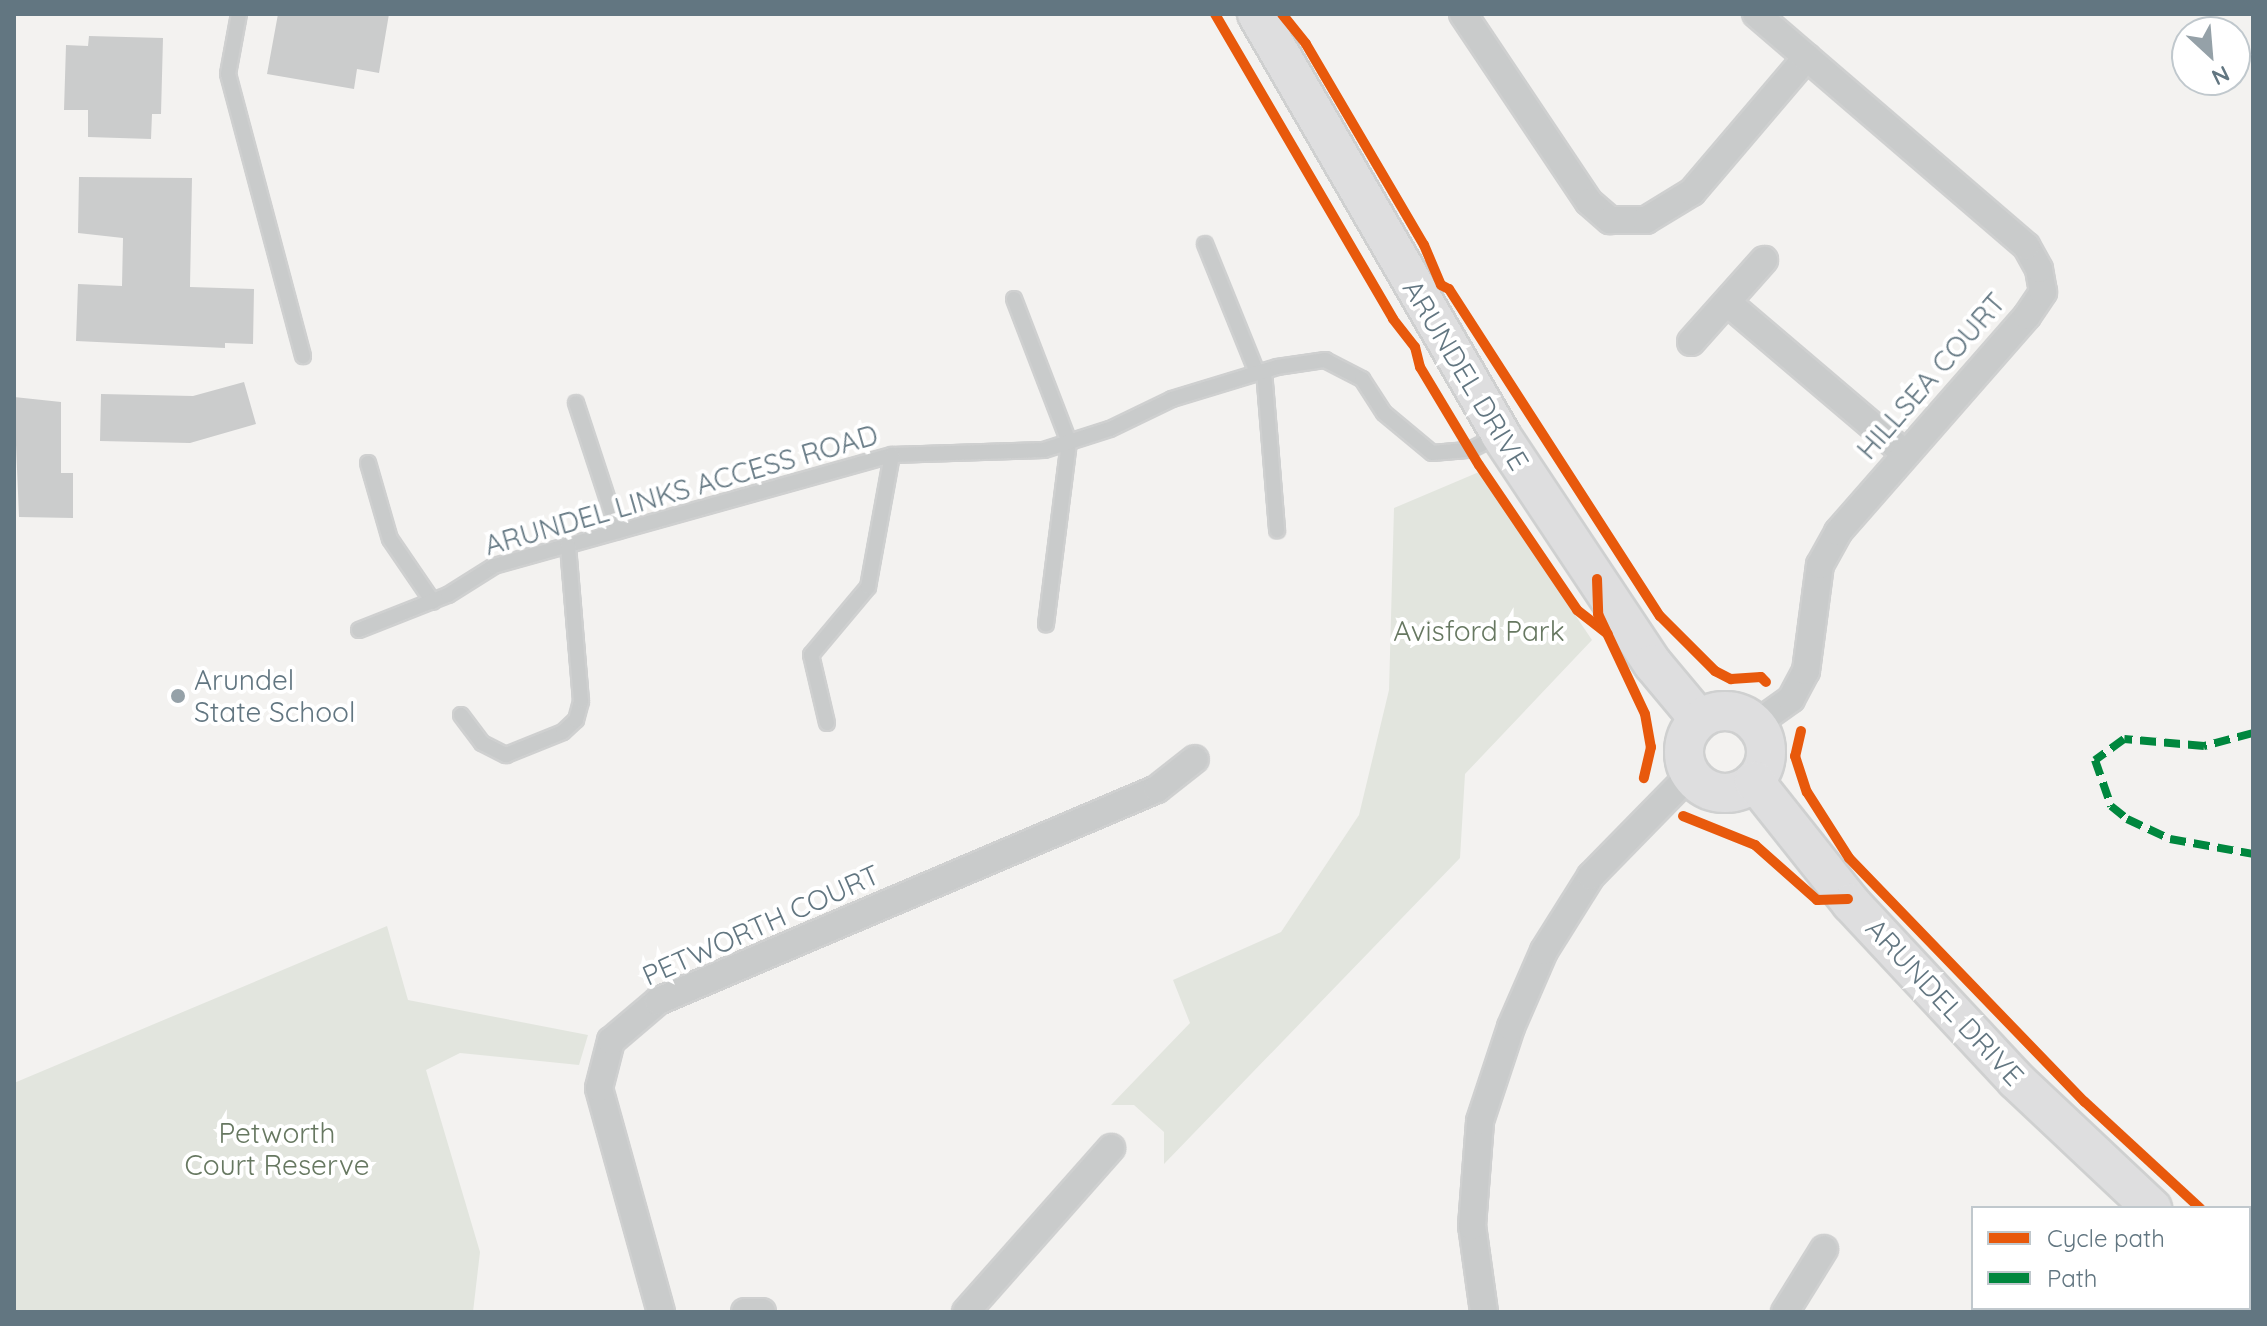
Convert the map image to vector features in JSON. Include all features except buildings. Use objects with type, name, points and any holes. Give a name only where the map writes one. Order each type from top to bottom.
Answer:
[{"type":"main road","name":"ARUNDEL DRIVE","points":[[1257,14],[1500,434],[1653,664],[1699,719]]},
{"type":"main road","points":[[1728,711],[1756,724],[1766,753],[1754,781],[1728,793],[1713,792],[1690,775],[1684,746],[1699,719],[1728,711]]},
{"type":"main road","name":"ARUNDEL DRIVE","points":[[1754,781],[1872,925],[2016,1080],[2150,1206]]},
{"type":"street","points":[[1463,14],[1589,202],[1610,220],[1646,220],[1692,192],[1807,57]]},
{"type":"street","name":"HILLSEA COURT","points":[[1756,14],[2026,246],[2039,269],[2043,292],[2027,316],[1838,532],[1820,565],[1806,671],[1791,699],[1756,724]]},
{"type":"street","points":[[1691,342],[1764,260]]},
{"type":"street","points":[[1728,303],[1904,453]]},
{"type":"street","name":"PETWORTH COURT","points":[[661,1312],[599,1088],[611,1041],[658,1001],[1157,789],[1195,759]]},
{"type":"street","points":[[1484,1312],[1472,1226],[1480,1121],[1511,1027],[1544,951],[1591,876],[1690,775]]},
{"type":"street","points":[[966,1312],[1111,1148]]},
{"type":"street","points":[[1785,1312],[1824,1249]]},
{"type":"street","points":[[745,1312],[762,1312]]},
{"type":"lane","points":[[239,14],[228,74],[303,356]]},
{"type":"lane","points":[[1205,244],[1260,372],[1277,530]]},
{"type":"lane","points":[[1014,299],[1069,442],[1046,625]]},
{"type":"lane","name":"ARUNDEL LINKS ACCESS ROAD","points":[[359,630],[433,602],[494,566],[618,531],[892,455],[1044,450],[1172,399],[1260,372],[1325,360],[1362,379],[1384,413],[1432,453],[1470,450],[1500,434]]},
{"type":"lane","points":[[576,403],[618,531]]},
{"type":"lane","points":[[827,723],[811,655],[868,587],[892,455]]},
{"type":"lane","points":[[368,463],[390,539],[433,602]]},
{"type":"lane","points":[[461,715],[482,743],[506,755],[563,732],[576,720],[581,701],[568,545]]},
{"type":"green space","name":"Avisford Park","points":[[1479,472],[1592,640],[1465,774],[1460,858],[1164,1164],[1164,1132],[1134,1105],[1111,1105],[1190,1023],[1173,980],[1281,932],[1359,815],[1389,690],[1394,508]]},
{"type":"green space","name":"Petworth Court Reserve","points":[[387,926],[408,1000],[588,1035],[579,1065],[460,1053],[426,1070],[480,1252],[473,1312],[14,1312],[14,1083]]},
{"type":"marked path","points":[[2253,733],[2204,746],[2124,739],[2095,760],[2111,806],[2127,819],[2170,839],[2253,854]]},
{"type":"cycle path","points":[[1215,14],[1393,319],[1415,347],[1420,367],[1479,465],[1577,610],[1608,634]]},
{"type":"cycle path","points":[[1282,14],[1306,44],[1424,245],[1441,285],[1449,289],[1660,616],[1715,671],[1731,679],[1761,677],[1766,682]]},
{"type":"cycle path","points":[[1597,579],[1598,614],[1645,714],[1651,747],[1644,778]]},
{"type":"cycle path","points":[[1801,731],[1795,756],[1807,792],[1849,858],[2085,1102],[2198,1206]]},
{"type":"cycle path","points":[[1683,816],[1755,845],[1817,900],[1848,899]]},
{"type":"place","name":"Arundel State School","points":[[178,696]]}]
